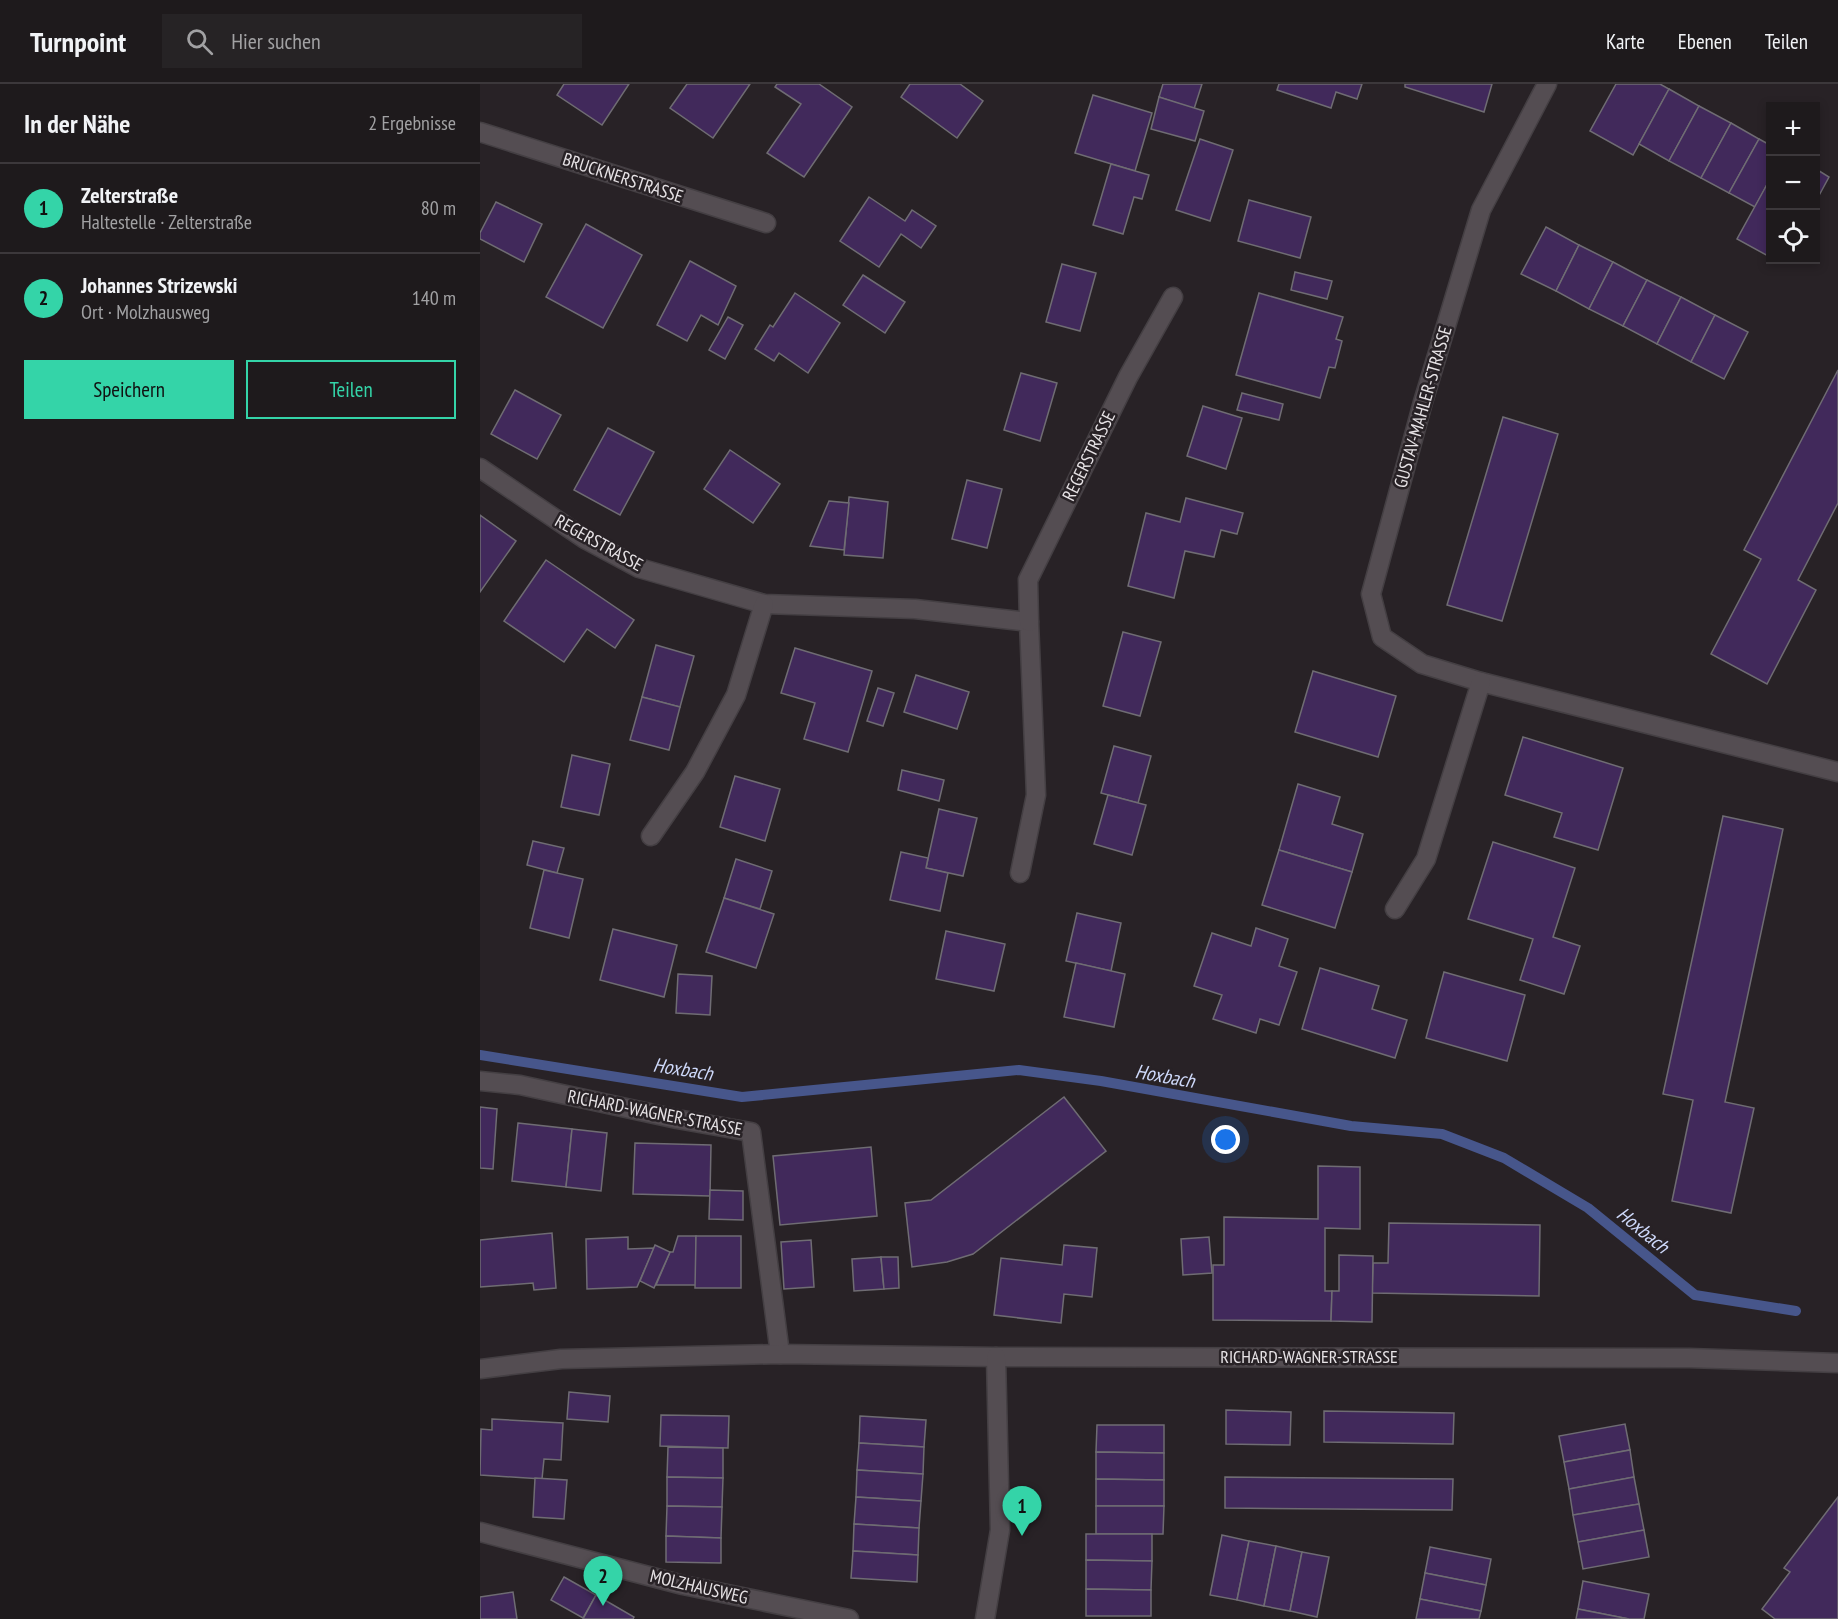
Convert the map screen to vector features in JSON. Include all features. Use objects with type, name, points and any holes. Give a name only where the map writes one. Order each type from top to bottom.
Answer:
[{"type":"street","name":"GUSTAV-MAHLER-STRASSE","points":[[1547,84],[1481,210],[1423,402],[1371,594],[1382,637],[1422,664],[1481,682],[1838,772]]},
{"type":"street","name":"BRUCKNERSTRASSE","points":[[480,132],[766,223]]},
{"type":"street","name":"REGERSTRASSE","points":[[1020,873],[1036,795],[1028,580],[1128,378],[1173,297]]},
{"type":"street","name":"REGERSTRASSE","points":[[480,468],[585,539],[639,568],[764,603],[915,609],[1029,622]]},
{"type":"street","points":[[651,836],[696,772],[736,694],[764,603]]},
{"type":"street","points":[[1395,909],[1426,859],[1481,682]]},
{"type":"street","name":"RICHARD-WAGNER-STRASSE","points":[[480,1081],[520,1085],[677,1119],[751,1132],[780,1354]]},
{"type":"street","name":"RICHARD-WAGNER-STRASSE","points":[[480,1370],[561,1359],[780,1354],[996,1357],[1689,1358],[1838,1363]]},
{"type":"street","points":[[985,1619],[1000,1530],[996,1357]]},
{"type":"street","name":"MOLZHAUSWEG","points":[[480,1532],[683,1585],[849,1619]]},
{"type":"building","points":[[564,84],[629,84],[602,125],[557,95]]},
{"type":"building","points":[[687,84],[750,84],[713,138],[670,108]]},
{"type":"building","points":[[777,84],[819,84],[852,107],[804,177],[767,153],[801,104],[775,87]]},
{"type":"building","points":[[910,84],[960,84],[983,101],[957,138],[901,97]]},
{"type":"building","points":[[1163,84],[1202,84],[1194,109],[1159,97]]},
{"type":"building","points":[[1279,84],[1362,84],[1357,99],[1336,92],[1331,108],[1277,90]]},
{"type":"building","points":[[1405,84],[1492,84],[1484,112],[1405,87]]},
{"type":"building","points":[[1616,84],[1660,84],[1669,89],[1633,155],[1590,131]]},
{"type":"building","points":[[1669,89],[1699,106],[1669,161],[1639,144]]},
{"type":"building","points":[[1093,95],[1152,113],[1135,171],[1075,153]]},
{"type":"building","points":[[1159,97],[1204,111],[1195,141],[1151,129]]},
{"type":"building","points":[[1699,106],[1731,123],[1701,178],[1669,161]]},
{"type":"building","points":[[1731,123],[1759,139],[1729,193],[1701,178]]},
{"type":"building","points":[[1200,139],[1233,150],[1210,221],[1176,210]]},
{"type":"building","points":[[1759,139],[1766,143],[1766,186],[1755,207],[1729,193]]},
{"type":"building","points":[[1111,164],[1149,175],[1142,199],[1134,197],[1123,234],[1093,225]]},
{"type":"building","points":[[1820,171],[1829,177],[1820,194]]},
{"type":"building","points":[[1766,186],[1766,255],[1737,239]]},
{"type":"building","points":[[869,197],[905,221],[912,210],[936,226],[921,248],[901,234],[879,267],[840,241]]},
{"type":"building","points":[[1249,200],[1311,217],[1300,258],[1238,241]]},
{"type":"building","points":[[496,202],[542,224],[524,262],[480,239],[480,233]]},
{"type":"building","points":[[586,224],[642,255],[603,328],[546,297]]},
{"type":"building","points":[[1546,227],[1579,245],[1556,291],[1521,274]]},
{"type":"building","points":[[1579,245],[1613,262],[1589,309],[1556,291]]},
{"type":"building","points":[[690,261],[736,286],[718,325],[701,315],[687,341],[657,325]]},
{"type":"building","points":[[1613,262],[1647,280],[1623,326],[1589,309]]},
{"type":"building","points":[[1062,264],[1096,273],[1080,331],[1046,322]]},
{"type":"building","points":[[1295,272],[1332,281],[1327,299],[1291,290]]},
{"type":"building","points":[[863,275],[905,302],[885,333],[843,305]]},
{"type":"building","points":[[1647,280],[1681,297],[1657,344],[1623,326]]},
{"type":"building","points":[[795,293],[840,323],[808,373],[779,353],[774,361],[755,349],[770,325],[773,327]]},
{"type":"building","points":[[1259,293],[1343,317],[1336,339],[1342,341],[1335,368],[1329,367],[1320,398],[1236,375]]},
{"type":"building","points":[[1681,297],[1715,315],[1691,362],[1657,344]]},
{"type":"building","points":[[1715,315],[1748,332],[1724,379],[1691,362]]},
{"type":"building","points":[[728,317],[743,325],[725,359],[709,350]]},
{"type":"building","points":[[1838,370],[1838,503],[1798,580],[1816,590],[1767,684],[1711,654],[1761,559],[1744,550]]},
{"type":"building","points":[[1021,373],[1057,383],[1040,441],[1004,430]]},
{"type":"building","points":[[515,390],[561,415],[537,459],[491,434]]},
{"type":"building","points":[[1242,393],[1283,404],[1279,420],[1237,410]]},
{"type":"building","points":[[1203,406],[1242,418],[1226,469],[1187,456]]},
{"type":"building","points":[[1503,417],[1558,434],[1502,621],[1447,605]]},
{"type":"building","points":[[608,428],[654,452],[620,515],[574,490]]},
{"type":"building","points":[[730,450],[780,484],[753,523],[704,489]]},
{"type":"building","points":[[967,480],[1002,489],[987,548],[952,539]]},
{"type":"building","points":[[849,497],[888,502],[883,558],[844,555]]},
{"type":"building","points":[[1186,498],[1243,513],[1237,534],[1221,530],[1214,557],[1185,551],[1174,598],[1128,586],[1146,513],[1180,522]]},
{"type":"building","points":[[829,501],[849,503],[844,550],[810,546]]},
{"type":"building","points":[[480,515],[516,541],[480,592]]},
{"type":"building","points":[[546,560],[634,620],[615,648],[587,629],[564,662],[504,621]]},
{"type":"building","points":[[1123,632],[1161,642],[1140,716],[1103,706]]},
{"type":"building","points":[[656,645],[694,656],[680,707],[642,697]]},
{"type":"building","points":[[795,648],[872,671],[848,752],[804,739],[815,703],[781,693]]},
{"type":"building","points":[[1313,671],[1396,696],[1378,757],[1295,732]]},
{"type":"building","points":[[916,675],[969,692],[957,729],[904,712]]},
{"type":"building","points":[[878,688],[894,693],[883,726],[867,721]]},
{"type":"building","points":[[642,697],[680,707],[669,750],[630,740]]},
{"type":"building","points":[[1523,737],[1623,768],[1598,850],[1554,837],[1562,813],[1505,795]]},
{"type":"building","points":[[1114,746],[1151,756],[1138,803],[1101,793]]},
{"type":"building","points":[[572,755],[610,764],[599,815],[561,807]]},
{"type":"building","points":[[902,770],[944,780],[939,801],[898,790]]},
{"type":"building","points":[[735,776],[780,789],[765,841],[720,827]]},
{"type":"building","points":[[1298,784],[1340,797],[1332,824],[1363,834],[1352,872],[1279,850]]},
{"type":"building","points":[[1108,795],[1146,805],[1132,855],[1094,844]]},
{"type":"building","points":[[939,809],[977,818],[963,876],[926,868]]},
{"type":"building","points":[[1723,816],[1783,829],[1725,1102],[1754,1108],[1731,1213],[1672,1201],[1693,1100],[1663,1094]]},
{"type":"building","points":[[533,841],[564,848],[557,873],[527,865]]},
{"type":"building","points":[[1493,842],[1575,868],[1553,937],[1580,946],[1564,994],[1520,980],[1533,939],[1468,919]]},
{"type":"building","points":[[1279,850],[1352,872],[1335,928],[1262,905]]},
{"type":"building","points":[[901,852],[928,858],[926,868],[948,873],[940,911],[890,900]]},
{"type":"building","points":[[736,859],[772,871],[760,909],[724,898]]},
{"type":"building","points":[[544,870],[583,879],[569,938],[530,928]]},
{"type":"building","points":[[724,898],[774,914],[756,968],[706,952]]},
{"type":"building","points":[[1077,913],[1121,923],[1111,971],[1066,961]]},
{"type":"building","points":[[1256,928],[1288,939],[1279,966],[1297,972],[1279,1025],[1260,1019],[1256,1033],[1213,1019],[1222,995],[1194,986],[1212,933],[1251,946]]},
{"type":"building","points":[[613,929],[677,945],[664,997],[600,980]]},
{"type":"building","points":[[946,931],[1005,944],[994,991],[936,979]]},
{"type":"building","points":[[1076,963],[1125,974],[1114,1027],[1064,1017]]},
{"type":"building","points":[[1320,968],[1379,986],[1372,1009],[1407,1020],[1395,1058],[1302,1029]]},
{"type":"building","points":[[1444,972],[1525,995],[1507,1061],[1426,1038]]},
{"type":"building","points":[[678,974],[712,976],[710,1015],[676,1013]]},
{"type":"building","points":[[1064,1097],[1106,1151],[973,1254],[947,1262],[912,1267],[905,1203],[931,1200]]},
{"type":"building","points":[[480,1107],[497,1109],[493,1169],[480,1168]]},
{"type":"building","points":[[518,1123],[572,1129],[566,1187],[512,1181]]},
{"type":"building","points":[[572,1129],[607,1133],[601,1191],[566,1187]]},
{"type":"building","points":[[635,1143],[711,1145],[710,1196],[633,1194]]},
{"type":"building","points":[[871,1147],[877,1216],[780,1225],[773,1156]]},
{"type":"building","points":[[1318,1166],[1360,1167],[1360,1229],[1325,1228],[1325,1291],[1332,1291],[1331,1321],[1213,1320],[1213,1265],[1224,1265],[1224,1217],[1318,1219]]},
{"type":"building","points":[[710,1190],[743,1191],[743,1220],[709,1219]]},
{"type":"building","points":[[1389,1223],[1540,1225],[1539,1296],[1372,1293],[1373,1263],[1388,1263]]},
{"type":"building","points":[[552,1233],[556,1288],[534,1290],[533,1283],[480,1287],[480,1240]]},
{"type":"building","points":[[678,1236],[696,1236],[696,1285],[656,1285],[670,1252],[673,1252]]},
{"type":"building","points":[[696,1236],[741,1236],[741,1288],[695,1288]]},
{"type":"building","points":[[628,1237],[628,1249],[654,1248],[637,1287],[587,1289],[586,1239]]},
{"type":"building","points":[[1209,1237],[1212,1273],[1183,1275],[1181,1239]]},
{"type":"building","points":[[811,1240],[814,1287],[784,1289],[781,1242]]},
{"type":"building","points":[[655,1245],[670,1252],[654,1288],[640,1281]]},
{"type":"building","points":[[1064,1245],[1097,1248],[1092,1297],[1064,1294],[1061,1323],[994,1315],[1001,1258],[1062,1265]]},
{"type":"building","points":[[1339,1255],[1373,1256],[1372,1322],[1331,1321],[1332,1291],[1339,1291]]},
{"type":"building","points":[[881,1257],[884,1289],[854,1291],[852,1259]]},
{"type":"building","points":[[881,1257],[898,1257],[899,1288],[884,1289]]},
{"type":"building","points":[[569,1392],[610,1396],[608,1422],[567,1419]]},
{"type":"building","points":[[1226,1410],[1291,1412],[1290,1445],[1226,1444]]},
{"type":"building","points":[[1324,1411],[1454,1413],[1453,1444],[1324,1442]]},
{"type":"building","points":[[661,1415],[729,1416],[728,1448],[660,1446]]},
{"type":"building","points":[[860,1416],[926,1420],[924,1447],[859,1443]]},
{"type":"building","points":[[492,1419],[563,1423],[561,1460],[544,1459],[542,1479],[480,1475],[481,1429],[492,1430]]},
{"type":"building","points":[[1625,1424],[1630,1450],[1564,1462],[1559,1436]]},
{"type":"building","points":[[1097,1425],[1164,1425],[1164,1453],[1096,1452]]},
{"type":"building","points":[[859,1443],[924,1447],[923,1474],[857,1470]]},
{"type":"building","points":[[668,1447],[723,1448],[723,1478],[667,1477]]},
{"type":"building","points":[[1630,1450],[1634,1477],[1569,1489],[1564,1462]]},
{"type":"building","points":[[1096,1452],[1164,1453],[1164,1480],[1096,1479]]},
{"type":"building","points":[[857,1470],[923,1474],[921,1501],[856,1497]]},
{"type":"building","points":[[667,1477],[723,1478],[722,1507],[667,1506]]},
{"type":"building","points":[[1225,1477],[1453,1479],[1452,1510],[1225,1508]]},
{"type":"building","points":[[1634,1477],[1639,1504],[1573,1515],[1569,1489]]},
{"type":"building","points":[[535,1478],[567,1480],[564,1519],[533,1517]]},
{"type":"building","points":[[1096,1479],[1164,1480],[1164,1506],[1096,1506]]},
{"type":"building","points":[[856,1497],[921,1501],[919,1528],[854,1524]]},
{"type":"building","points":[[1838,1497],[1838,1619],[1775,1619],[1762,1609],[1790,1572],[1784,1568]]},
{"type":"building","points":[[1639,1504],[1644,1530],[1578,1542],[1573,1515]]},
{"type":"building","points":[[667,1506],[722,1507],[721,1538],[666,1536]]},
{"type":"building","points":[[1096,1506],[1164,1506],[1163,1534],[1096,1534]]},
{"type":"building","points":[[854,1524],[919,1528],[918,1555],[853,1551]]},
{"type":"building","points":[[1644,1530],[1649,1557],[1583,1569],[1578,1542]]},
{"type":"building","points":[[1086,1534],[1152,1534],[1152,1561],[1086,1560]]},
{"type":"building","points":[[1222,1535],[1249,1541],[1237,1600],[1210,1595]]},
{"type":"building","points":[[666,1536],[721,1538],[721,1563],[666,1562]]},
{"type":"building","points":[[1249,1541],[1276,1546],[1264,1606],[1237,1600]]},
{"type":"building","points":[[1276,1546],[1302,1552],[1290,1611],[1264,1606]]},
{"type":"building","points":[[1430,1547],[1491,1559],[1486,1585],[1425,1573]]},
{"type":"building","points":[[853,1551],[918,1555],[917,1582],[851,1578]]},
{"type":"building","points":[[1302,1552],[1329,1557],[1317,1617],[1290,1611]]},
{"type":"building","points":[[1086,1560],[1152,1561],[1151,1590],[1086,1589]]},
{"type":"building","points":[[1425,1573],[1486,1585],[1481,1611],[1420,1599]]},
{"type":"building","points":[[564,1577],[596,1595],[583,1618],[551,1600]]},
{"type":"building","points":[[1583,1581],[1649,1594],[1644,1619],[1629,1619],[1578,1609]]},
{"type":"building","points":[[1086,1589],[1151,1590],[1151,1616],[1086,1616]]},
{"type":"building","points":[[513,1592],[517,1619],[480,1619],[480,1597]]},
{"type":"building","points":[[596,1595],[634,1617],[633,1619],[583,1619]]},
{"type":"building","points":[[1420,1599],[1481,1611],[1479,1619],[1416,1619]]},
{"type":"building","points":[[1578,1609],[1629,1619],[1576,1619]]},
{"type":"waterway","name":"Hoxbach","points":[[480,1055],[742,1097],[1019,1070],[1101,1081],[1351,1126],[1442,1134],[1504,1158],[1588,1208],[1695,1295],[1796,1311]]},
{"type":"place","name":"Zelterstraße","points":[[1022,1536]]},
{"type":"place","name":"Johannes Strizewski","points":[[603,1606]]}]
